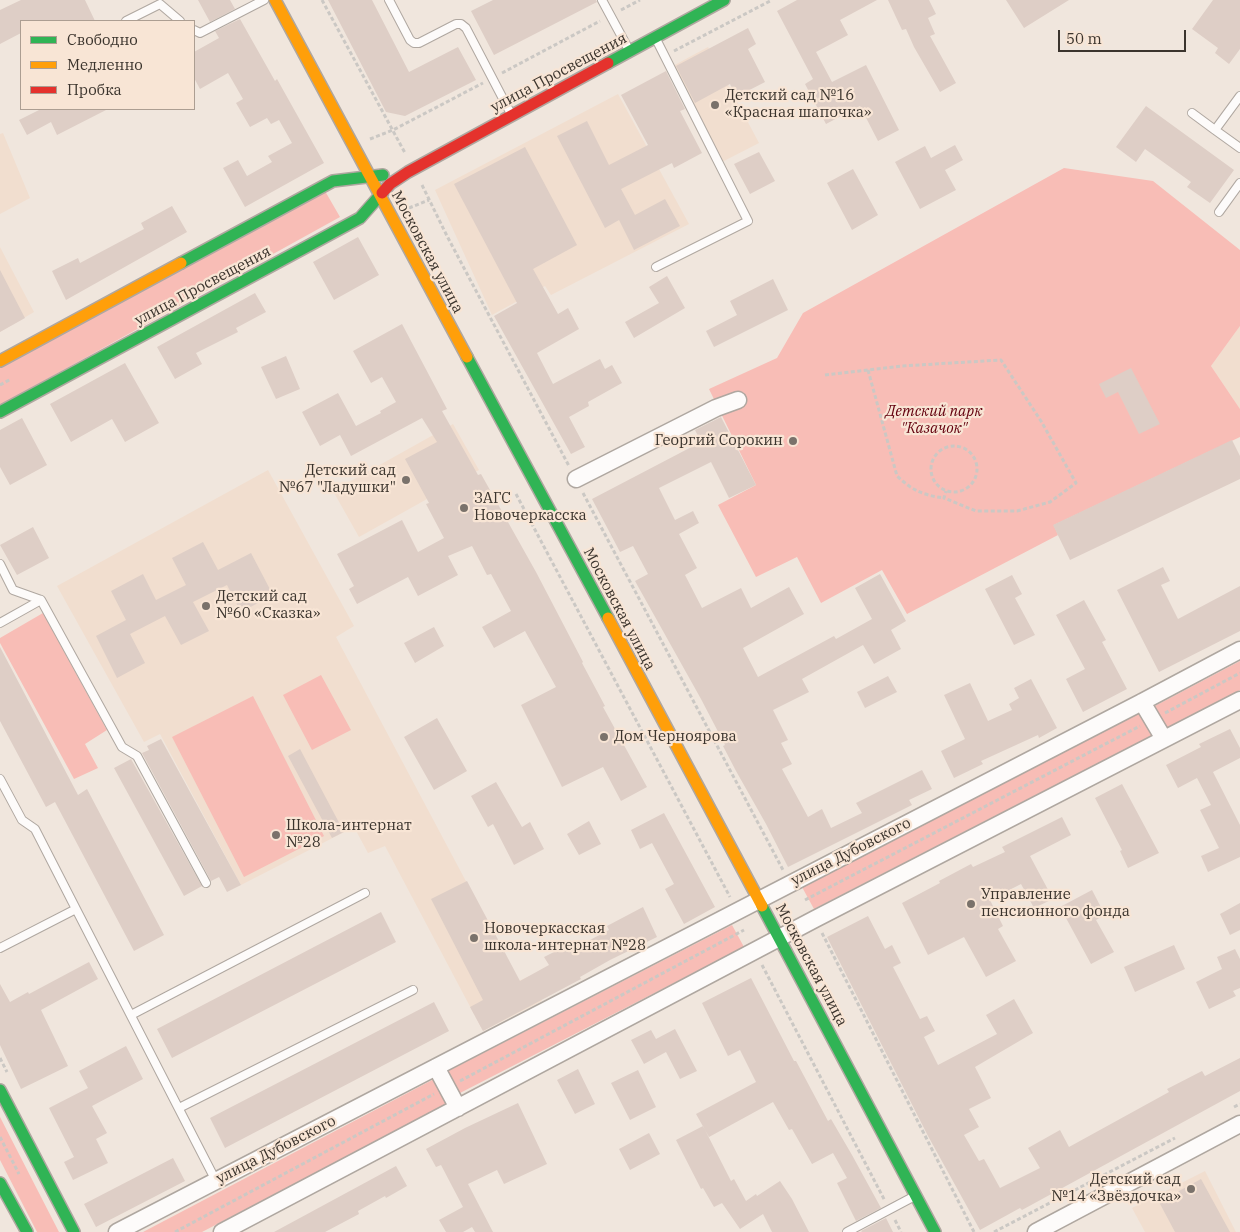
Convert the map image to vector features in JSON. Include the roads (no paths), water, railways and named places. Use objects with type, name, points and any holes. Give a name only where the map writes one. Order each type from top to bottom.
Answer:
[{"type":"main road","name":"Московская улица","points":[[275,0],[946,1232]]},
{"type":"main road","name":"улица Просвещения","points":[[0,361],[333,181],[370,176],[388,180],[411,170],[724,0]]},
{"type":"main road","name":"улица Просвещения","points":[[0,412],[360,218],[381,197],[388,180]]},
{"type":"main road","name":"Московская улица","points":[[633,641],[763,897]]},
{"type":"main road","name":"Московская улица","points":[[784,936],[936,1232]]},
{"type":"main road","points":[[0,1090],[74,1232]]},
{"type":"main road","points":[[0,1182],[27,1232]]},
{"type":"street","points":[[576,479],[716,408],[738,400]]},
{"type":"street","name":"улица Дубовского","points":[[117,1232],[735,913],[791,878],[1142,702],[1240,650]]},
{"type":"street","points":[[222,1232],[754,951],[1240,700]]},
{"type":"street","points":[[1142,702],[1164,739]]},
{"type":"street","points":[[436,1067],[458,1108]]},
{"type":"street","points":[[1036,1232],[1240,1124]]},
{"type":"lane","points":[[195,30],[200,33],[264,0]]},
{"type":"lane","points":[[389,0],[410,40],[414,43],[419,43],[456,24],[461,24],[466,28],[511,116]]},
{"type":"lane","points":[[602,0],[630,52]]},
{"type":"lane","points":[[128,20],[160,4],[179,20]]},
{"type":"lane","points":[[655,38],[748,221],[656,267]]},
{"type":"lane","points":[[1215,130],[1240,96]]},
{"type":"lane","points":[[1192,113],[1240,148]]},
{"type":"lane","points":[[1219,212],[1240,183]]},
{"type":"lane","points":[[0,564],[13,590],[41,600],[122,747],[137,756],[206,883]]},
{"type":"lane","points":[[0,623],[41,600]]},
{"type":"lane","points":[[0,779],[22,820],[35,829],[216,1180]]},
{"type":"lane","points":[[131,1016],[365,893]]},
{"type":"lane","points":[[0,948],[76,909]]},
{"type":"lane","points":[[179,1108],[413,990]]},
{"type":"lane","points":[[847,1232],[916,1196]]},
{"type":"place","name":"Детский сад №16 «Красная шапочка»","points":[[715,105]]},
{"type":"place","name":"Георгий Сорокин","points":[[793,441]]},
{"type":"place","name":"Детский сад №67 \"Ладушки\"","points":[[406,480]]},
{"type":"place","name":"ЗАГС Новочеркасска","points":[[464,508]]},
{"type":"place","name":"Детский сад №60 «Сказка»","points":[[206,606]]},
{"type":"place","name":"Дом Черноярова","points":[[604,737]]},
{"type":"place","name":"Школа-интернат №28","points":[[276,835]]},
{"type":"place","name":"Управление пенсионного фонда","points":[[971,904]]},
{"type":"place","name":"Новочеркасская школа-интернат №28","points":[[474,938]]},
{"type":"place","name":"Детский сад №14 «Звёздочка»","points":[[1191,1189]]},
{"type":"park label","name":"Детский парк \"Казачок\"","points":[[934,420]]}]
